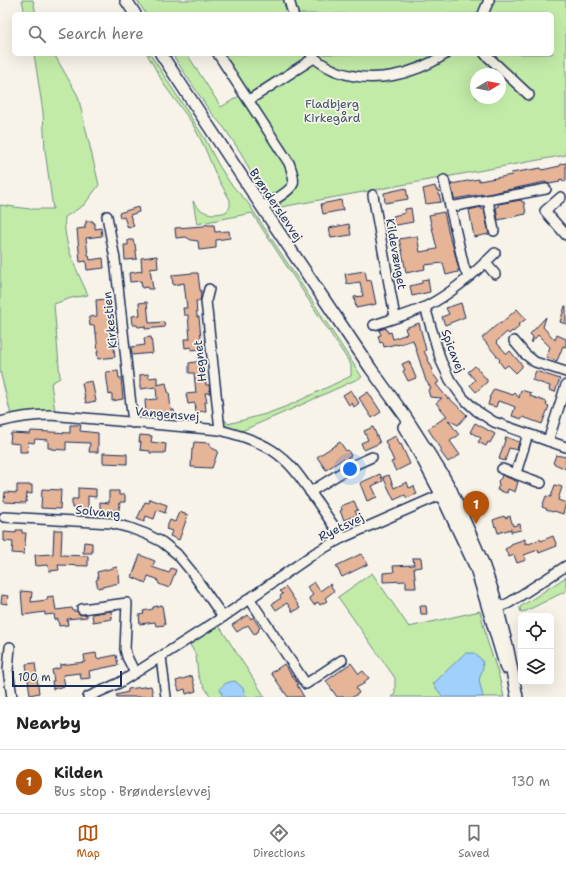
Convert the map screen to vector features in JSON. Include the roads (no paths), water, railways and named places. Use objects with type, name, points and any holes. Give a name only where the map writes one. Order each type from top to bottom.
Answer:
[{"type":"main road","points":[[126,0],[134,12]]},
{"type":"main road","name":"Brønderslevvej","points":[[162,56],[371,370],[400,422],[446,492],[508,650],[517,697]]},
{"type":"main road","name":"Brønderslevvej","points":[[493,609],[501,653],[507,672],[512,697]]},
{"type":"street","points":[[289,0],[292,12]]},
{"type":"street","points":[[484,12],[490,0]]},
{"type":"street","points":[[221,56],[289,163],[293,174],[293,185],[288,191],[262,207]]},
{"type":"street","points":[[249,100],[312,56],[327,68],[346,75],[383,78],[416,69],[443,56]]},
{"type":"street","points":[[487,56],[529,95]]},
{"type":"street","points":[[444,180],[464,267],[468,277]]},
{"type":"street","points":[[450,207],[546,189]]},
{"type":"street","name":"Kildevænget","points":[[373,195],[395,317]]},
{"type":"street","points":[[561,196],[545,211],[566,235]]},
{"type":"street","points":[[488,200],[494,231]]},
{"type":"street","name":"Kirkestien","points":[[107,216],[115,259],[133,423]]},
{"type":"street","points":[[374,325],[425,307],[440,299],[495,253]]},
{"type":"street","points":[[485,262],[495,274]]},
{"type":"street","name":"Hegnet","points":[[209,289],[206,301],[220,430]]},
{"type":"street","name":"Spicavej","points":[[425,307],[441,361],[450,380],[463,398],[477,411],[494,422],[566,447]]},
{"type":"street","points":[[514,341],[525,354],[535,362],[566,372]]},
{"type":"street","points":[[548,440],[566,385]]},
{"type":"street","name":"Vangensvej","points":[[0,422],[31,415],[50,415],[220,430],[243,437],[257,442],[271,450],[297,472],[342,538]]},
{"type":"street","points":[[516,474],[528,434]]},
{"type":"street","points":[[310,492],[352,466],[372,457]]},
{"type":"street","points":[[502,469],[541,483]]},
{"type":"street","name":"Ryetsvej","points":[[88,697],[119,683],[161,657],[315,553],[342,538],[446,492]]},
{"type":"street","name":"Solvang","points":[[4,517],[111,523],[146,534],[162,542],[177,554],[191,571],[222,617]]},
{"type":"street","points":[[493,609],[508,603],[566,566]]},
{"type":"street","points":[[250,598],[306,684],[342,660]]},
{"type":"street","points":[[82,609],[127,603],[125,649],[127,657],[135,673]]},
{"type":"street","points":[[10,647],[8,670],[12,697]]},
{"type":"street","points":[[161,657],[166,697]]},
{"type":"water","points":[[465,653],[474,653],[482,660],[483,667],[479,680],[483,697],[443,697],[433,684]]},
{"type":"water","points":[[235,681],[243,688],[245,695],[248,697],[223,697],[220,689],[223,685]]},
{"type":"place","name":"Kilden","points":[[476,524]]},
{"type":"park label","name":"Fladbjerg Kirkegård","points":[[332,111]]}]
